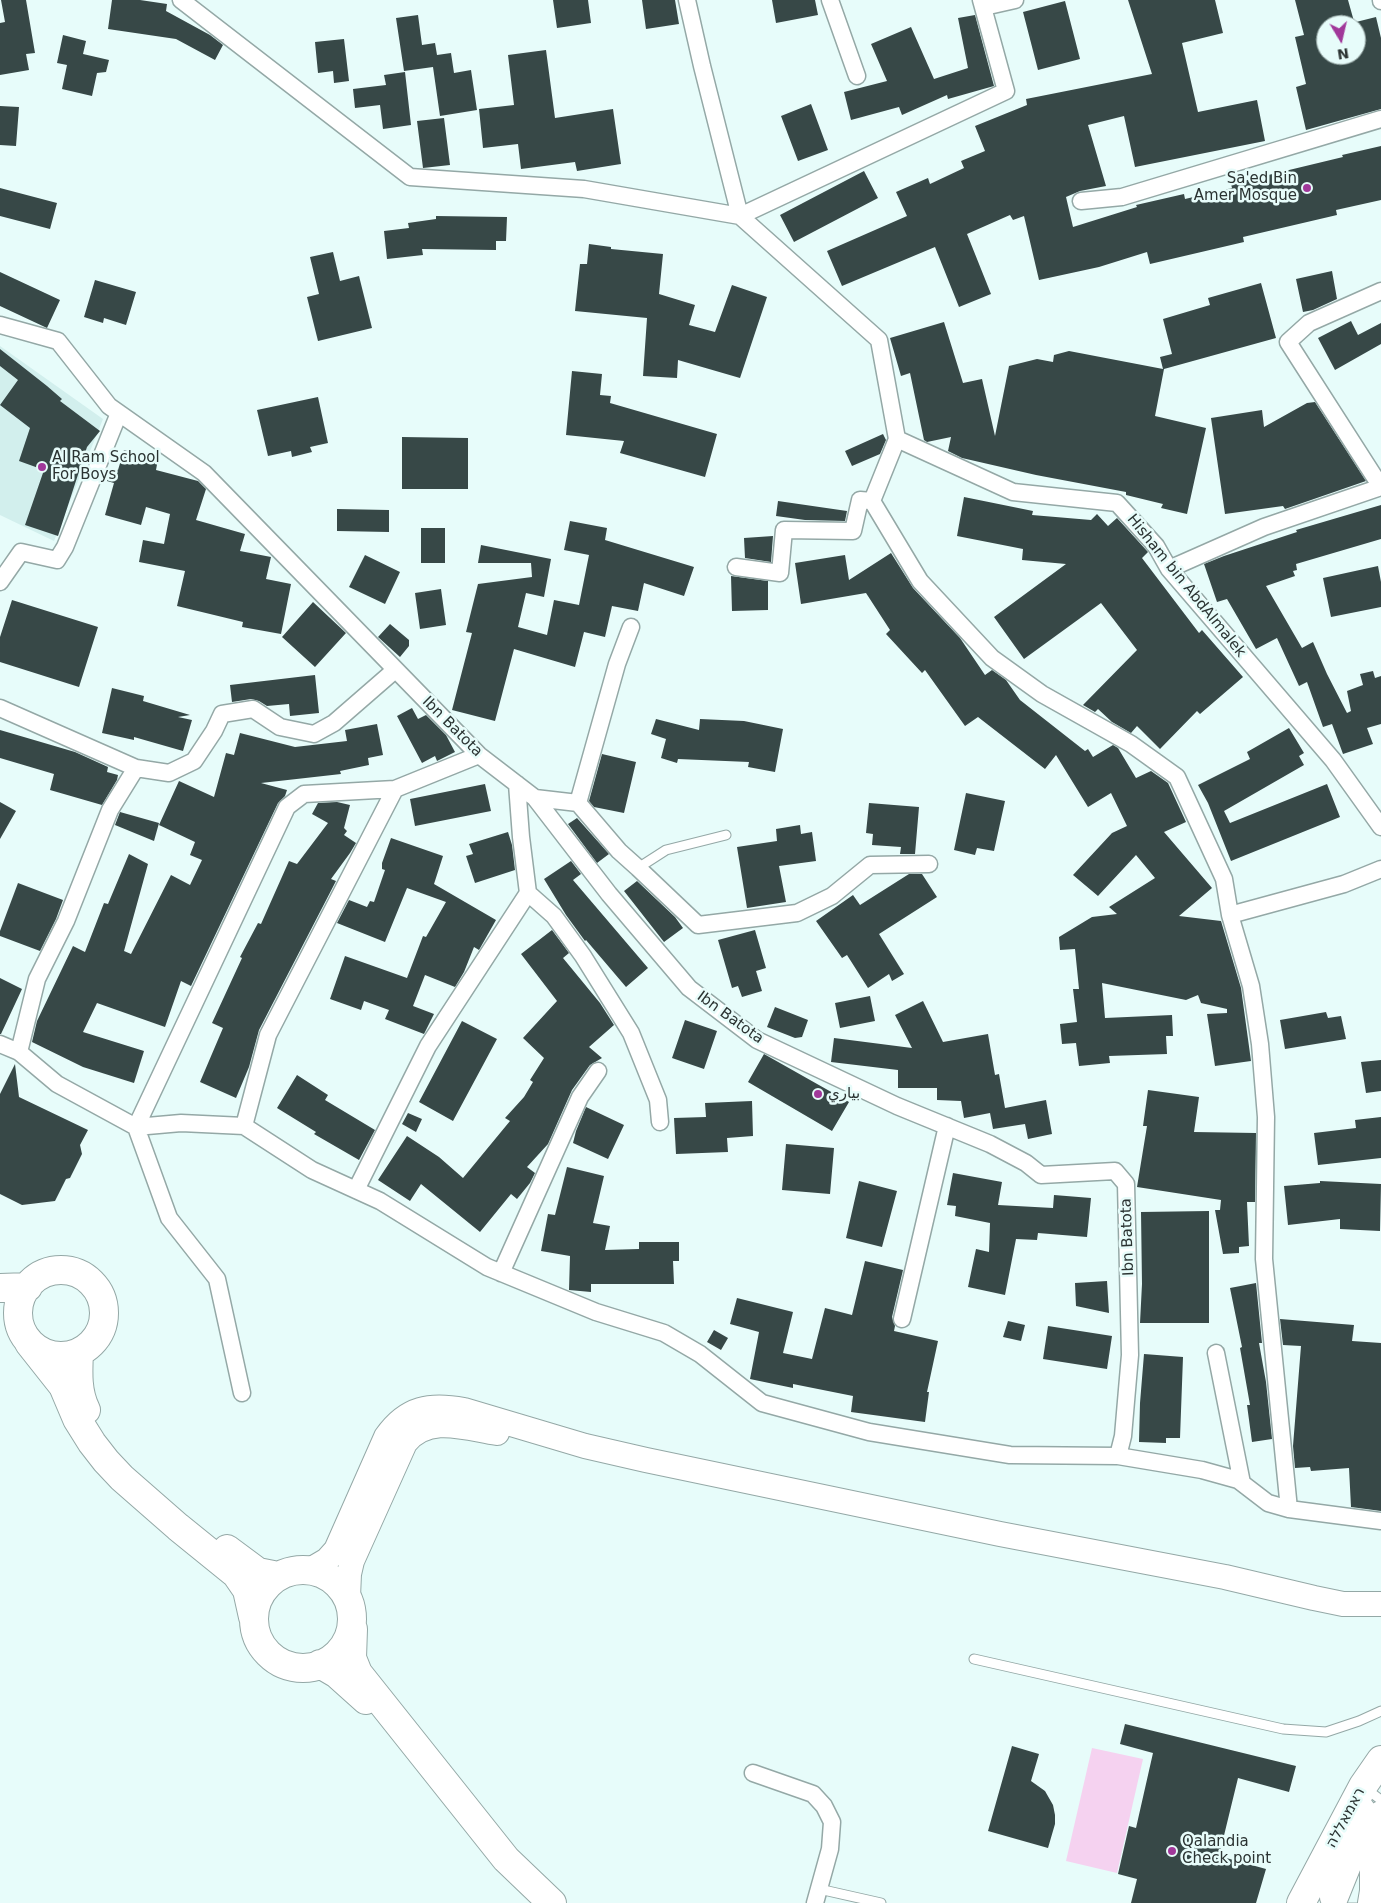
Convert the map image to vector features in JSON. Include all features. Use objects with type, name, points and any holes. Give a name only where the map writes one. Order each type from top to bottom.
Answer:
[{"type":"highway","points":[[16,1323],[40,1351],[52,1356],[66,1356],[78,1352],[90,1345],[98,1335],[103,1322],[104,1309],[100,1296],[93,1284],[82,1276],[69,1271],[43,1274],[23,1292],[16,1323],[63,1386],[77,1419],[92,1443],[122,1478],[236,1574],[247,1590],[259,1640],[263,1648],[274,1659],[289,1666],[305,1668],[320,1664],[335,1657],[346,1645],[353,1629]]},
{"type":"highway","points":[[0,1288],[28,1287]]},
{"type":"highway","points":[[78,1352],[78,1383],[82,1402],[107,1445],[129,1471],[180,1514],[236,1557],[258,1572],[278,1576]]},
{"type":"highway","points":[[254,1617],[257,1601],[266,1587],[278,1576],[293,1570],[310,1570],[326,1574],[339,1584],[348,1597],[353,1613],[352,1658],[358,1673],[506,1859],[552,1903]]},
{"type":"highway","points":[[320,1664],[337,1674],[360,1693],[383,1719],[474,1839],[531,1903]]},
{"type":"highway","name":"ראמאללה","points":[[1301,1903],[1314,1878],[1376,1802],[1381,1760]]},
{"type":"highway","points":[[1352,1901],[1351,1855],[1361,1808],[1376,1802]]},
{"type":"highway","points":[[1352,1901],[1376,1802]]},
{"type":"street","points":[[181,0],[410,177],[584,189],[740,216],[879,340],[897,439],[872,501]]},
{"type":"street","points":[[688,0],[702,66],[740,216]]},
{"type":"street","points":[[830,0],[857,76]]},
{"type":"street","points":[[740,216],[1006,91],[982,4],[1016,0]]},
{"type":"street","points":[[1082,201],[1122,196],[1381,119]]},
{"type":"street","points":[[1169,569],[1264,527],[1381,487],[1288,342],[1308,322],[1381,291]]},
{"type":"street","name":"Ibn Batota","points":[[0,325],[58,341],[109,406],[204,473],[479,755],[535,798],[609,894],[689,988],[757,1040],[897,1106],[990,1144],[1026,1163],[1041,1175],[1115,1171],[1126,1184],[1130,1355],[1123,1436],[1118,1456]]},
{"type":"street","points":[[0,582],[20,552],[57,560],[65,547],[119,413]]},
{"type":"street","name":"Hisham bin AbdAlmalek","points":[[897,439],[1013,492],[1117,502],[1156,546],[1169,569],[1333,760],[1381,827]]},
{"type":"street","points":[[736,567],[780,574],[784,530],[854,531],[860,500],[872,501]]},
{"type":"street","points":[[872,501],[920,581],[992,658],[1042,694],[1131,744],[1176,777],[1224,879],[1230,916],[1251,986],[1260,1044],[1266,1117],[1264,1259],[1289,1509]]},
{"type":"street","points":[[578,803],[617,664],[631,627]]},
{"type":"street","points":[[0,708],[136,768],[169,774],[194,761],[214,732],[222,714],[253,709],[280,726],[314,734],[334,723],[395,670]]},
{"type":"street","points":[[242,1393],[217,1279],[169,1218],[136,1127],[288,806],[304,794],[395,789],[479,755]]},
{"type":"street","points":[[19,1052],[38,979],[66,921],[110,810],[136,768]]},
{"type":"street","points":[[356,1190],[428,1046],[528,893],[517,784]]},
{"type":"street","points":[[244,1126],[268,1035],[395,789]]},
{"type":"street","points":[[535,798],[578,803],[618,851],[698,925],[797,912],[832,896],[870,866],[930,864]]},
{"type":"street","points":[[1230,916],[1344,884],[1381,870]]},
{"type":"street","points":[[528,893],[554,916],[583,956],[631,1033],[658,1100],[660,1122]]},
{"type":"street","points":[[0,1044],[19,1052],[57,1084],[136,1127],[181,1123],[244,1126],[312,1170],[380,1201],[487,1267],[596,1312],[664,1333],[700,1354],[762,1403],[869,1432],[1010,1455],[1118,1456],[1202,1470],[1242,1483],[1268,1503],[1289,1509],[1381,1521]]},
{"type":"street","points":[[501,1273],[580,1097],[598,1071]]},
{"type":"street","points":[[902,1319],[947,1126]]},
{"type":"street","points":[[1216,1353],[1242,1483]]},
{"type":"street","points":[[310,1570],[326,1560],[336,1550],[381,1472],[400,1434],[405,1416],[418,1410],[447,1407],[464,1410],[585,1446],[1000,1534],[1225,1577],[1343,1604],[1381,1604]]},
{"type":"street","points":[[348,1597],[349,1574],[352,1561],[381,1472]]},
{"type":"street","points":[[753,1773],[813,1794],[824,1806],[832,1822],[830,1849],[817,1896]]},
{"type":"lane","points":[[638,868],[666,850],[726,835]]},
{"type":"lane","points":[[974,1659],[1283,1729],[1326,1732],[1360,1722],[1381,1711]]},
{"type":"lane","points":[[817,1896],[881,1903]]},
{"type":"shaded area","name":"Al Ram School For Boys","points":[[0,346],[103,419],[54,541],[0,515]]},
{"type":"shaded area","points":[[1092,1748],[1143,1759],[1117,1873],[1066,1861]]},
{"type":"building","points":[[1,0],[26,0],[35,53],[26,54],[29,70],[0,75],[0,23],[5,22]]},
{"type":"building","points":[[112,0],[140,0],[167,4],[166,11],[210,35],[223,45],[215,60],[176,39],[108,29]]},
{"type":"building","points":[[553,0],[588,0],[591,23],[557,28]]},
{"type":"building","points":[[642,0],[675,0],[679,24],[646,29]]},
{"type":"building","points":[[772,0],[815,0],[818,15],[776,23]]},
{"type":"building","points":[[1128,0],[1215,0],[1223,33],[1182,43],[1198,112],[1257,100],[1265,141],[1135,167],[1124,116],[1088,125],[1106,186],[1080,191],[1066,197],[1073,227],[1137,207],[1136,205],[1184,194],[1185,199],[1232,188],[1231,184],[1381,146],[1381,200],[1336,210],[1337,215],[1243,237],[1244,242],[1150,264],[1147,252],[1099,267],[1039,280],[1024,216],[1013,220],[1010,215],[967,234],[991,294],[959,307],[935,247],[842,286],[827,251],[907,216],[896,192],[928,178],[930,184],[964,168],[961,161],[985,151],[975,126],[1027,105],[1026,99],[1152,74]]},
{"type":"building","points":[[1295,0],[1348,0],[1352,15],[1316,15],[1316,65],[1366,65],[1366,20],[1376,17],[1381,38],[1381,109],[1306,130],[1296,87],[1306,84],[1295,37],[1304,35]]},
{"type":"building","points":[[1065,1],[1080,59],[1038,70],[1023,12]]},
{"type":"building","points":[[418,15],[422,45],[435,43],[437,55],[451,53],[454,73],[471,70],[477,110],[440,116],[433,67],[404,71],[396,18]]},
{"type":"building","points":[[975,15],[994,86],[948,99],[947,95],[902,115],[899,107],[851,120],[844,92],[887,81],[871,44],[911,27],[934,79],[968,68],[958,18]]},
{"type":"building","points":[[63,35],[86,41],[83,54],[109,60],[106,72],[97,73],[92,96],[62,89],[67,65],[57,63]]},
{"type":"building","points":[[344,39],[349,81],[334,83],[333,71],[318,73],[315,42]]},
{"type":"building","points":[[546,50],[555,118],[613,109],[621,164],[577,171],[575,162],[521,169],[518,144],[483,148],[479,109],[514,105],[508,55]]},
{"type":"building","points":[[405,72],[411,125],[383,129],[380,105],[355,108],[353,89],[386,85],[384,75]]},
{"type":"building","points":[[811,104],[828,150],[798,161],[781,116]]},
{"type":"building","points":[[0,106],[19,107],[16,146],[0,145]]},
{"type":"building","points":[[444,118],[450,165],[423,168],[417,121]]},
{"type":"building","points":[[864,171],[878,198],[794,242],[780,215]]},
{"type":"building","points":[[0,188],[57,203],[50,229],[0,216]]},
{"type":"building","points":[[436,216],[507,217],[506,241],[496,241],[496,250],[422,249],[423,255],[387,259],[384,231],[409,228],[408,223],[436,219]]},
{"type":"building","points":[[589,244],[611,247],[611,249],[663,254],[659,294],[695,305],[689,325],[715,332],[732,285],[767,297],[740,378],[678,360],[677,378],[643,376],[647,318],[575,311],[580,264],[587,264]]},
{"type":"building","points":[[333,252],[340,281],[359,276],[372,328],[318,341],[307,297],[319,294],[310,257]]},
{"type":"building","points":[[1332,271],[1337,299],[1313,310],[1303,312],[1296,279]]},
{"type":"building","points":[[0,272],[60,300],[47,328],[0,306]]},
{"type":"building","points":[[95,280],[136,292],[126,325],[104,318],[103,323],[84,317]]},
{"type":"building","points":[[1261,283],[1276,338],[1164,369],[1155,416],[1206,428],[1187,514],[1161,508],[1163,504],[1126,495],[1126,492],[1036,475],[962,458],[948,451],[951,437],[927,442],[924,440],[910,373],[901,376],[890,338],[944,322],[963,383],[982,379],[995,436],[1009,366],[1037,359],[1053,362],[1054,355],[1069,351],[1163,369],[1160,357],[1172,354],[1163,319],[1210,305],[1208,298]]},
{"type":"building","points":[[1351,321],[1358,335],[1381,323],[1381,344],[1335,370],[1318,338]]},
{"type":"building","name":"Al Ram School For Boys","points":[[0,349],[62,399],[60,401],[100,431],[87,447],[58,536],[25,525],[44,470],[19,461],[30,428],[0,405],[18,380],[0,366]]},
{"type":"building","points":[[572,371],[602,374],[600,395],[611,396],[610,403],[717,434],[705,477],[620,453],[624,441],[566,435]]},
{"type":"building","points":[[318,397],[328,443],[310,447],[312,452],[292,457],[291,451],[268,456],[257,410]]},
{"type":"building","points":[[1315,402],[1366,481],[1285,509],[1283,506],[1225,514],[1211,418],[1262,410],[1264,427],[1307,403]]},
{"type":"building","points":[[883,434],[886,440],[880,454],[852,466],[845,451]]},
{"type":"building","points":[[402,437],[468,438],[468,489],[402,489]]},
{"type":"building","points":[[124,450],[158,459],[156,470],[198,481],[206,489],[196,520],[245,534],[240,551],[271,557],[266,579],[291,584],[281,634],[242,627],[243,622],[177,606],[185,571],[139,562],[143,540],[164,544],[170,514],[146,507],[141,525],[105,515],[114,483],[107,481],[110,468],[118,470]]},
{"type":"building","points":[[964,497],[1033,511],[1032,515],[1091,520],[1097,514],[1108,526],[1117,518],[1148,552],[1142,558],[1199,633],[1202,630],[1243,677],[1200,714],[1197,711],[1160,749],[1137,726],[1131,733],[1112,722],[1098,709],[1095,712],[1083,705],[1137,650],[1101,603],[1024,659],[994,617],[1066,564],[1022,560],[1023,549],[957,536]]},
{"type":"building","points":[[778,501],[847,511],[845,521],[805,520],[776,516]]},
{"type":"building","points":[[1381,505],[1381,539],[1296,564],[1297,570],[1293,571],[1295,576],[1266,586],[1302,648],[1313,642],[1347,713],[1351,711],[1347,691],[1363,685],[1360,674],[1373,671],[1375,678],[1381,676],[1381,724],[1367,728],[1373,744],[1343,754],[1332,724],[1323,727],[1307,682],[1299,686],[1277,638],[1256,649],[1227,599],[1217,602],[1204,564],[1297,532],[1296,530]]},
{"type":"building","points":[[337,509],[389,510],[389,532],[337,531]]},
{"type":"building","points":[[570,521],[607,528],[605,540],[694,567],[684,596],[644,583],[638,611],[612,606],[605,637],[584,632],[575,667],[514,649],[495,721],[452,710],[472,633],[466,632],[478,584],[532,577],[531,563],[478,563],[481,545],[551,559],[544,597],[526,593],[518,627],[547,635],[554,600],[579,605],[589,555],[564,550]]},
{"type":"building","points":[[421,528],[445,528],[445,563],[421,563]]},
{"type":"building","points":[[773,536],[771,562],[745,558],[744,538]]},
{"type":"building","points":[[891,553],[913,588],[960,638],[985,675],[992,670],[1006,680],[1020,700],[1085,751],[1088,749],[1093,757],[1113,745],[1118,748],[1136,778],[1151,771],[1168,783],[1186,822],[1164,832],[1212,888],[1179,916],[1221,921],[1241,988],[1251,1061],[1215,1066],[1207,1014],[1227,1013],[1227,1009],[1201,1003],[1198,995],[1186,1000],[1102,983],[1105,1018],[1172,1015],[1173,1036],[1166,1036],[1167,1054],[1109,1056],[1110,1063],[1079,1066],[1076,1043],[1062,1044],[1060,1024],[1077,1022],[1073,989],[1079,989],[1075,949],[1060,950],[1059,937],[1092,917],[1117,914],[1109,907],[1155,878],[1136,855],[1098,896],[1073,875],[1112,833],[1127,826],[1111,793],[1088,807],[1056,755],[1045,769],[978,717],[965,726],[925,670],[922,673],[886,634],[890,630],[866,593],[801,604],[795,563],[845,555],[849,580]]},
{"type":"building","points":[[365,555],[400,572],[385,604],[349,587]]},
{"type":"building","points":[[1378,566],[1381,582],[1381,607],[1331,617],[1323,578]]},
{"type":"building","points":[[731,576],[768,581],[768,610],[732,611]]},
{"type":"building","points":[[441,589],[446,625],[420,629],[415,593]]},
{"type":"building","points":[[12,600],[98,627],[79,687],[0,662],[0,637]]},
{"type":"building","points":[[313,602],[346,633],[315,667],[282,637]]},
{"type":"building","points":[[390,624],[409,640],[409,646],[400,657],[378,637]]},
{"type":"building","points":[[315,675],[319,713],[290,716],[289,704],[267,706],[251,699],[232,702],[230,685]]},
{"type":"building","points":[[112,688],[144,696],[143,701],[190,715],[178,717],[192,720],[183,751],[134,737],[134,740],[102,733]]},
{"type":"building","points":[[412,708],[418,719],[426,715],[446,735],[455,752],[437,761],[435,756],[422,763],[397,716]]},
{"type":"building","points":[[656,719],[699,730],[700,719],[744,721],[783,729],[775,772],[748,767],[749,762],[678,759],[677,763],[661,758],[666,739],[651,734]]},
{"type":"building","points":[[377,724],[383,755],[368,758],[369,765],[340,771],[341,774],[261,783],[287,790],[285,796],[278,803],[191,986],[181,981],[165,1027],[97,1003],[83,1032],[144,1051],[134,1083],[83,1067],[32,1042],[37,1021],[73,946],[85,952],[104,903],[108,904],[129,854],[148,864],[124,951],[131,954],[171,875],[190,885],[202,860],[190,855],[195,842],[159,825],[179,781],[214,797],[226,753],[234,755],[240,733],[295,747],[347,741],[345,730]]},
{"type":"building","points":[[1289,728],[1304,753],[1299,756],[1304,765],[1224,811],[1230,823],[1327,784],[1340,817],[1231,861],[1208,803],[1198,785],[1250,759],[1247,752]]},
{"type":"building","points":[[0,730],[75,752],[108,767],[107,772],[118,775],[117,780],[102,805],[50,790],[54,774],[0,758]]},
{"type":"building","points":[[602,754],[636,762],[624,813],[594,807],[589,801]]},
{"type":"building","points":[[485,784],[491,811],[415,826],[410,799]]},
{"type":"building","points":[[966,793],[1005,801],[994,851],[977,848],[975,855],[954,850]]},
{"type":"building","points":[[0,802],[16,811],[0,839]]},
{"type":"building","points":[[337,802],[350,805],[344,828],[347,831],[344,835],[356,843],[331,879],[336,881],[259,1030],[249,1067],[236,1098],[200,1082],[223,1028],[212,1023],[242,958],[240,957],[258,923],[261,924],[289,861],[297,864],[328,823],[312,814],[318,803]]},
{"type":"building","points":[[869,803],[919,807],[915,854],[900,854],[901,847],[872,845],[873,834],[866,833]]},
{"type":"building","points":[[120,812],[159,823],[154,841],[115,825]]},
{"type":"building","points":[[577,818],[609,854],[597,863],[568,824]]},
{"type":"building","points":[[800,825],[801,834],[812,832],[816,861],[779,866],[786,902],[747,908],[737,847],[777,841],[776,829]]},
{"type":"building","points":[[508,832],[512,845],[515,870],[475,883],[466,856],[473,854],[469,844]]},
{"type":"building","points":[[391,838],[443,856],[434,884],[496,920],[479,950],[474,947],[464,972],[455,987],[425,975],[413,1006],[434,1014],[424,1034],[385,1019],[389,1010],[364,1001],[361,1010],[330,999],[345,956],[407,978],[423,936],[426,937],[446,902],[407,888],[385,942],[337,923],[349,900],[367,907],[370,901],[374,902],[385,870],[382,869],[382,863]]},
{"type":"building","points":[[571,861],[581,874],[573,880],[648,968],[626,987],[585,941],[566,915],[544,879]]},
{"type":"building","points":[[909,874],[922,874],[937,897],[879,934],[904,974],[892,981],[889,974],[868,988],[847,955],[842,958],[816,921],[853,895],[860,905]]},
{"type":"building","points":[[637,881],[675,917],[683,928],[664,942],[624,891]]},
{"type":"building","points":[[18,883],[63,900],[40,951],[0,936],[0,931]]},
{"type":"building","points":[[552,930],[569,953],[563,958],[600,1003],[614,1025],[589,1047],[602,1058],[590,1065],[572,1090],[548,1144],[527,1167],[535,1173],[530,1183],[517,1199],[511,1194],[480,1232],[421,1184],[410,1201],[378,1180],[407,1136],[439,1157],[463,1178],[510,1121],[505,1118],[524,1097],[533,1082],[530,1080],[544,1058],[523,1038],[557,1001],[521,954]]},
{"type":"building","points":[[755,930],[766,968],[756,971],[762,991],[742,997],[738,986],[732,988],[718,940]]},
{"type":"building","points":[[0,978],[22,989],[1,1034],[0,1034]]},
{"type":"building","points":[[870,996],[875,1021],[840,1028],[835,1003]]},
{"type":"building","points":[[923,1001],[943,1042],[988,1034],[995,1075],[999,1074],[1005,1108],[1046,1100],[1052,1134],[1028,1139],[1025,1124],[993,1129],[990,1113],[964,1118],[961,1101],[937,1100],[937,1088],[898,1088],[898,1070],[831,1062],[834,1038],[912,1048],[895,1015]]},
{"type":"building","points":[[775,1007],[808,1020],[802,1037],[795,1038],[767,1027]]},
{"type":"building","points":[[1326,1012],[1328,1018],[1341,1016],[1346,1039],[1285,1049],[1280,1020]]},
{"type":"building","points":[[685,1020],[717,1031],[704,1069],[672,1058]]},
{"type":"building","points":[[462,1021],[497,1039],[453,1121],[419,1102]]},
{"type":"building","points":[[764,1054],[849,1102],[832,1131],[748,1082]]},
{"type":"building","points":[[1381,1060],[1381,1091],[1366,1093],[1361,1062]]},
{"type":"building","points":[[15,1064],[19,1097],[88,1130],[80,1145],[82,1154],[70,1178],[66,1179],[55,1201],[22,1205],[0,1194],[0,1094]]},
{"type":"building","points":[[297,1075],[328,1095],[325,1100],[375,1130],[359,1160],[314,1134],[316,1132],[277,1108]]},
{"type":"building","points":[[1148,1090],[1199,1097],[1194,1132],[1256,1133],[1255,1202],[1247,1202],[1249,1246],[1239,1247],[1239,1253],[1223,1254],[1215,1210],[1220,1210],[1221,1200],[1137,1187],[1147,1126],[1143,1126]]},
{"type":"building","points":[[752,1101],[753,1136],[727,1138],[728,1152],[676,1154],[674,1118],[706,1117],[705,1103]]},
{"type":"building","points":[[586,1107],[624,1125],[608,1159],[573,1143]]},
{"type":"building","points":[[408,1113],[422,1119],[416,1132],[402,1124]]},
{"type":"building","points":[[1381,1117],[1381,1158],[1318,1165],[1314,1133],[1356,1128],[1355,1120]]},
{"type":"building","points":[[786,1144],[834,1148],[830,1194],[782,1190]]},
{"type":"building","points":[[567,1167],[604,1176],[593,1223],[610,1226],[605,1250],[639,1249],[639,1242],[679,1242],[679,1261],[673,1261],[674,1284],[591,1284],[591,1292],[569,1290],[570,1256],[541,1251],[548,1214],[555,1215]]},
{"type":"building","points":[[953,1173],[1002,1182],[998,1205],[1053,1208],[1054,1195],[1091,1198],[1087,1237],[1038,1233],[1037,1240],[1016,1239],[1005,1295],[968,1287],[976,1249],[989,1252],[990,1223],[955,1216],[956,1206],[947,1205]]},
{"type":"building","points":[[859,1181],[897,1191],[882,1247],[846,1238]]},
{"type":"building","points":[[1320,1181],[1381,1184],[1380,1231],[1340,1229],[1340,1219],[1288,1225],[1284,1186],[1320,1183]]},
{"type":"building","points":[[1209,1211],[1209,1323],[1140,1323],[1142,1284],[1141,1212]]},
{"type":"building","points":[[865,1261],[903,1270],[892,1317],[895,1326],[894,1331],[938,1341],[927,1392],[929,1392],[925,1422],[851,1412],[853,1396],[793,1384],[793,1388],[750,1379],[759,1332],[730,1324],[737,1298],[793,1312],[783,1353],[812,1359],[825,1308],[852,1315]]},
{"type":"building","points":[[1107,1281],[1109,1313],[1076,1306],[1075,1283]]},
{"type":"building","points":[[1256,1283],[1262,1343],[1259,1343],[1266,1382],[1272,1439],[1252,1442],[1247,1405],[1250,1405],[1240,1348],[1242,1347],[1230,1288]]},
{"type":"building","points":[[1280,1319],[1354,1325],[1352,1341],[1381,1343],[1381,1511],[1351,1507],[1349,1468],[1311,1471],[1310,1467],[1295,1468],[1293,1446],[1301,1346],[1283,1345]]},
{"type":"building","points":[[1008,1321],[1025,1325],[1021,1341],[1003,1337]]},
{"type":"building","points":[[1048,1326],[1112,1336],[1107,1369],[1043,1359]]},
{"type":"building","points":[[714,1330],[728,1338],[721,1350],[707,1342]]},
{"type":"building","points":[[1144,1354],[1183,1357],[1180,1438],[1166,1438],[1166,1443],[1139,1442]]},
{"type":"building","name":"Qalandia Check point","points":[[1125,1724],[1296,1766],[1289,1792],[1238,1778],[1219,1856],[1266,1869],[1256,1903],[1131,1903],[1137,1879],[1118,1874],[1129,1826],[1136,1828],[1153,1753],[1120,1744]]},
{"type":"building","points":[[1012,1746],[1039,1754],[1031,1781],[1045,1791],[1053,1805],[1055,1824],[1048,1848],[988,1831]]},
{"type":"place","name":"Sa'ed Bin Amer Mosque","points":[[1307,188]]},
{"type":"place","name":"Al Ram School For Boys","points":[[42,467]]},
{"type":"place","name":"بياري","points":[[818,1094]]},
{"type":"place","name":"Qalandia Check point","points":[[1172,1851]]}]
